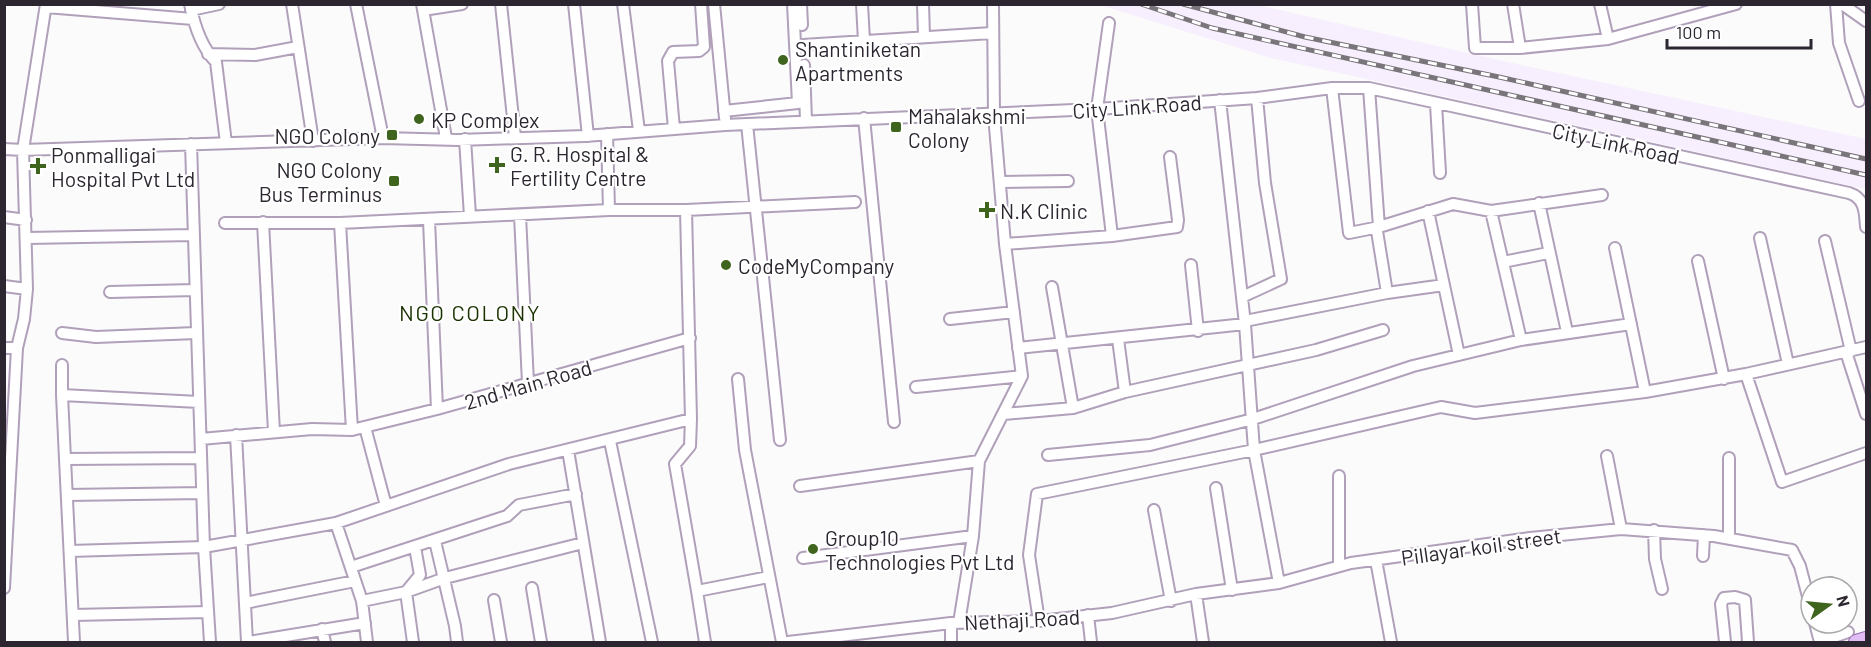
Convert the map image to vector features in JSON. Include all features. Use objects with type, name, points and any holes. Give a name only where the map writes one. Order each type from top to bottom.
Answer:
[{"type":"main road","points":[[1850,635],[1866,639]]},
{"type":"street","points":[[4,588],[17,348],[24,319],[27,289],[23,150],[46,6],[191,11],[219,4]]},
{"type":"street","points":[[292,4],[313,141]]},
{"type":"street","points":[[356,4],[383,138]]},
{"type":"street","points":[[446,138],[423,7],[462,4]]},
{"type":"street","points":[[501,4],[515,137]]},
{"type":"street","points":[[574,4],[588,135]]},
{"type":"street","points":[[623,4],[639,131]]},
{"type":"street","points":[[674,129],[668,61],[673,52],[699,51],[704,47],[701,4]]},
{"type":"street","points":[[714,4],[725,125]]},
{"type":"street","points":[[724,111],[798,103],[793,4]]},
{"type":"street","points":[[801,4],[806,121]]},
{"type":"street","points":[[862,4],[864,41]]},
{"type":"street","points":[[923,4],[924,38]]},
{"type":"street","points":[[951,642],[973,536],[979,461],[1022,376],[1005,244],[994,115],[993,4]]},
{"type":"street","points":[[1472,4],[1475,48],[1520,48],[1608,39],[1736,4]]},
{"type":"street","points":[[1513,4],[1520,48]]},
{"type":"street","points":[[1600,4],[1608,39]]},
{"type":"street","points":[[1836,4],[1839,43],[1859,101]]},
{"type":"street","points":[[1842,4],[1866,21]]},
{"type":"street","points":[[191,11],[208,54],[216,62],[218,69],[226,143]]},
{"type":"street","points":[[1109,23],[1097,109],[1112,236]]},
{"type":"street","points":[[803,45],[993,33]]},
{"type":"street","points":[[208,54],[255,56],[298,48]]},
{"type":"street","points":[[1332,88],[1349,233],[1379,227],[1453,204],[1491,212],[1602,195]]},
{"type":"street","name":"City Link Road","points":[[4,149],[383,138],[465,139],[588,135],[725,125],[1097,109],[1257,98],[1332,88],[1369,88],[1849,193],[1858,196],[1863,203],[1866,215]]},
{"type":"street","points":[[1369,88],[1379,227],[1377,231],[1387,293]]},
{"type":"street","points":[[1242,297],[1281,279],[1265,183],[1257,98]]},
{"type":"street","points":[[1220,100],[1245,322],[1254,450],[1279,583]]},
{"type":"street","points":[[1436,104],[1440,172]]},
{"type":"street","points":[[864,118],[894,422]]},
{"type":"street","points":[[747,124],[780,440]]},
{"type":"street","points":[[607,134],[609,210]]},
{"type":"street","points":[[465,139],[470,216]]},
{"type":"street","points":[[191,144],[204,547],[210,642]]},
{"type":"street","points":[[1005,244],[1112,236],[1177,228],[1170,157]]},
{"type":"street","points":[[1000,182],[1068,181]]},
{"type":"street","points":[[225,223],[340,223],[609,210],[686,210],[855,202]]},
{"type":"street","points":[[1539,203],[1548,253],[1567,332]]},
{"type":"street","points":[[686,210],[690,338],[690,446],[675,464],[705,642]]},
{"type":"street","points":[[1428,211],[1459,355]]},
{"type":"street","points":[[1491,212],[1521,340]]},
{"type":"street","points":[[520,215],[528,383]]},
{"type":"street","points":[[1866,215],[1866,227]]},
{"type":"street","points":[[4,217],[26,220]]},
{"type":"street","points":[[429,220],[437,409]]},
{"type":"street","points":[[263,222],[274,432]]},
{"type":"street","points":[[340,223],[352,430]]},
{"type":"street","points":[[27,238],[193,234]]},
{"type":"street","points":[[1760,238],[1788,364]]},
{"type":"street","points":[[1825,241],[1848,351],[1866,414]]},
{"type":"street","points":[[1615,248],[1645,392]]},
{"type":"street","points":[[1503,262],[1548,253]]},
{"type":"street","points":[[1698,261],[1724,379]]},
{"type":"street","points":[[1191,266],[1198,331]]},
{"type":"street","points":[[1018,348],[1061,342],[1198,331],[1387,293],[1444,285]]},
{"type":"street","points":[[4,286],[27,289]]},
{"type":"street","points":[[1052,287],[1073,408]]},
{"type":"street","points":[[110,292],[195,290]]},
{"type":"street","points":[[950,319],[1014,312]]},
{"type":"street","points":[[1048,455],[1150,445],[1252,419],[1413,366],[1521,340],[1631,324]]},
{"type":"street","points":[[1004,414],[1073,408],[1125,392],[1248,367],[1383,330]]},
{"type":"street","points":[[62,333],[96,337],[196,333]]},
{"type":"street","name":"2nd Main Road","points":[[201,439],[274,432],[352,430],[437,409],[690,338]]},
{"type":"street","points":[[1118,339],[1125,392]]},
{"type":"street","points":[[1039,621],[1029,555],[1037,494],[1254,450],[1441,407],[1476,413],[1645,392],[1724,379],[1866,347]]},
{"type":"street","points":[[4,348],[17,348]]},
{"type":"street","points":[[62,365],[74,642]]},
{"type":"street","points":[[1746,374],[1782,482],[1866,453]]},
{"type":"street","points":[[916,387],[1022,376]]},
{"type":"street","points":[[738,379],[745,450],[782,642]]},
{"type":"street","points":[[62,395],[199,402]]},
{"type":"street","points":[[70,551],[204,547],[336,523],[490,470],[691,419]]},
{"type":"street","points":[[365,427],[386,506]]},
{"type":"street","points":[[236,435],[240,541],[248,642],[283,640],[322,629],[365,623]]},
{"type":"street","points":[[610,441],[652,642]]},
{"type":"street","points":[[568,450],[600,642]]},
{"type":"street","points":[[1607,456],[1621,529]]},
{"type":"street","points":[[65,459],[201,458]]},
{"type":"street","points":[[1729,458],[1729,539]]},
{"type":"street","points":[[800,486],[979,461]]},
{"type":"street","points":[[1339,476],[1339,565]]},
{"type":"street","points":[[1216,488],[1232,590]]},
{"type":"street","points":[[67,495],[202,493]]},
{"type":"street","points":[[351,567],[507,516],[519,505],[576,494]]},
{"type":"street","points":[[1154,510],[1171,601]]},
{"type":"street","points":[[336,523],[362,601],[367,642]]},
{"type":"street","name":"Pillayar koil street","points":[[1112,613],[1196,594],[1279,583],[1339,565],[1530,538],[1621,529],[1704,535],[1792,550],[1803,575]]},
{"type":"street","points":[[1654,530],[1655,559],[1662,589]]},
{"type":"street","points":[[1703,556],[1704,535]]},
{"type":"street","points":[[803,558],[973,536]]},
{"type":"street","points":[[435,541],[445,578],[457,642]]},
{"type":"street","points":[[362,601],[406,592],[445,578],[583,543]]},
{"type":"street","points":[[412,642],[406,592],[420,575],[415,547]]},
{"type":"street","points":[[1376,560],[1391,642]]},
{"type":"street","points":[[697,591],[768,577]]},
{"type":"street","points":[[245,603],[355,580]]},
{"type":"street","points":[[532,588],[541,642]]},
{"type":"street","points":[[1196,594],[1203,642]]},
{"type":"street","points":[[1725,642],[1721,604],[1724,598],[1735,597],[1745,600],[1748,642]]},
{"type":"street","points":[[494,600],[501,642]]},
{"type":"street","points":[[73,615],[208,612]]},
{"type":"street","name":"Nethaji Road","points":[[788,642],[955,623],[1039,621],[1112,613]]},
{"type":"street","points":[[1088,615],[1091,642]]},
{"type":"street","points":[[322,629],[325,642]]},
{"type":"street","points":[[1825,641],[1850,635]]},
{"type":"shaded area","points":[[1100,5],[1258,5],[1494,59],[1866,139],[1866,189],[1271,58]]},
{"type":"railway","points":[[1141,4],[1212,28],[1866,175]]},
{"type":"railway","points":[[1183,4],[1305,37],[1499,77],[1866,159]]},
{"type":"place","name":"Shantiniketan Apartments","points":[[783,60]]},
{"type":"place","name":"KP Complex","points":[[419,119]]},
{"type":"place","name":"Mahalakshmi Colony","points":[[896,127]]},
{"type":"place","name":"NGO Colony","points":[[392,135]]},
{"type":"place","name":"G. R. Hospital & Fertility Centre","points":[[497,165]]},
{"type":"place","name":"Ponmalligai Hospital Pvt Ltd","points":[[38,166]]},
{"type":"place","name":"NGO Colony Bus Terminus","points":[[394,181]]},
{"type":"place","name":"N.K Clinic","points":[[987,210]]},
{"type":"place","name":"CodeMyCompany","points":[[726,265]]},
{"type":"place","name":"Group10 Technologies Pvt Ltd","points":[[813,549]]},
{"type":"district","name":"NGO COLONY","points":[[470,312]]}]
